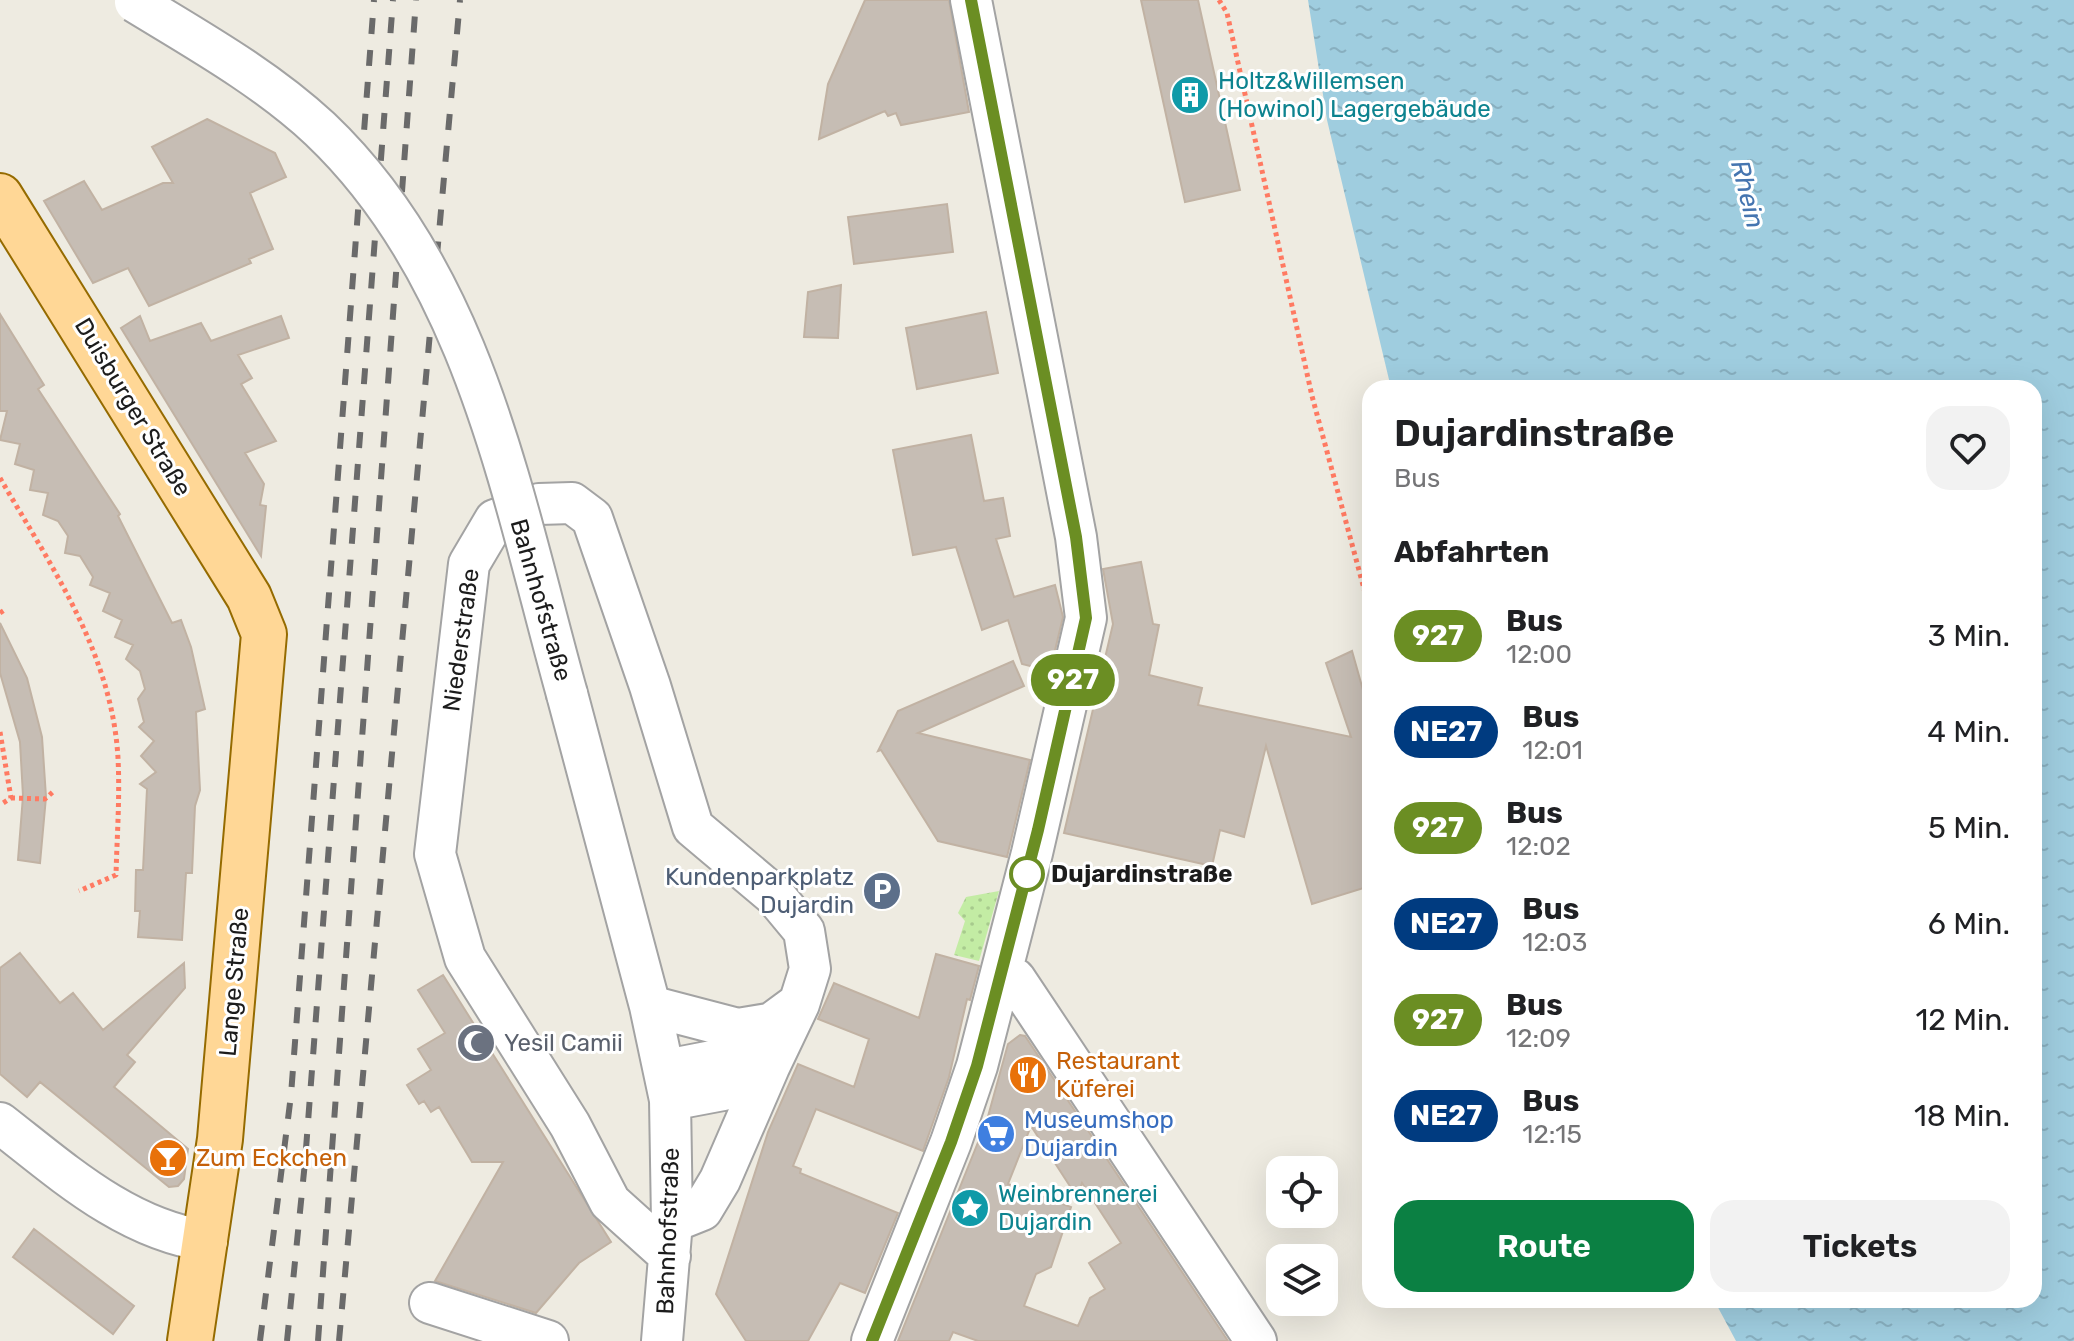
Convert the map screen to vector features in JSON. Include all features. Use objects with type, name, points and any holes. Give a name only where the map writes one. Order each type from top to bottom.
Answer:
[{"type":"main road","name":"Duisburger Straße","points":[[0,196],[249,597],[260,622]]},
{"type":"main road","name":"Lange Straße","points":[[190,1341],[207,1241],[264,661],[260,622]]},
{"type":"street","points":[[872,1341],[951,1142],[1001,973],[1086,618],[1076,537],[971,0]]},
{"type":"street","name":"Bahnhofstraße","points":[[133,1],[242,67],[320,129],[377,191],[455,322],[490,419],[567,694],[668,1085],[671,1239],[662,1341]]},
{"type":"street","name":"Niederstraße","points":[[572,503],[592,518],[650,686],[693,827],[775,896],[804,931],[810,969],[786,1014],[769,1067],[720,1180],[702,1210],[671,1239],[610,1202],[570,1125],[465,958],[435,854],[469,564],[495,520],[539,504],[572,503]]},
{"type":"street","points":[[1001,973],[1015,979],[1256,1341]]},
{"type":"street","points":[[650,1006],[738,1029],[786,1014]]},
{"type":"street","points":[[668,1085],[723,1059],[786,1014]]},
{"type":"street","points":[[668,1085],[723,1090],[769,1067]]},
{"type":"street","points":[[0,1123],[62,1172],[129,1217],[181,1237],[207,1241]]},
{"type":"street","points":[[430,1303],[548,1341]]},
{"type":"path","points":[[1219,0],[1227,13],[1312,396],[1362,581]]},
{"type":"path","points":[[0,478],[84,623],[109,694],[118,757],[116,875],[79,891]]},
{"type":"path","points":[[0,732],[11,798]]},
{"type":"path","points":[[0,805],[11,798],[45,799],[55,790]]},
{"type":"green space","points":[[999,891],[979,961],[954,955],[965,921],[958,913],[966,897]]},
{"type":"water","name":"Rhein","points":[[1308,0],[2074,0],[2074,1341],[1736,1341],[1718,1308],[2042,1308],[2042,380],[1389,380],[1327,120]]},
{"type":"building","points":[[865,0],[949,0],[969,112],[901,125],[896,113],[888,116],[885,111],[819,139],[828,84]]},
{"type":"building","name":"Holtz&Willemsen (Howinol) Lagergebäude","points":[[1141,0],[1198,0],[1240,190],[1185,202]]},
{"type":"building","points":[[207,119],[275,153],[286,177],[250,193],[273,249],[249,259],[251,263],[149,306],[128,268],[93,283],[44,201],[84,181],[102,210],[163,183],[173,183],[152,147]]},
{"type":"building","points":[[947,204],[953,252],[854,264],[848,217]]},
{"type":"building","points":[[841,285],[838,338],[804,337],[808,292]]},
{"type":"building","points":[[986,312],[998,373],[917,389],[906,328]]},
{"type":"building","points":[[0,314],[44,385],[38,389],[120,514],[118,516],[172,623],[181,620],[191,647],[205,709],[196,712],[200,790],[195,806],[192,873],[186,873],[182,940],[138,937],[140,911],[135,911],[136,870],[143,870],[147,789],[140,784],[156,772],[141,756],[154,741],[139,727],[144,722],[138,699],[145,689],[140,671],[126,659],[133,645],[115,637],[122,620],[103,611],[110,593],[90,585],[93,577],[80,556],[65,553],[68,536],[58,521],[43,515],[48,493],[30,490],[34,470],[15,464],[20,444],[0,440],[7,411],[0,411]]},
{"type":"building","points":[[140,316],[150,341],[201,323],[211,341],[281,316],[289,338],[238,355],[252,378],[241,384],[276,441],[245,453],[264,484],[260,505],[266,506],[261,556],[121,328]]},
{"type":"building","points":[[971,435],[984,501],[1003,498],[1010,536],[996,539],[1014,597],[1055,585],[1063,617],[1050,671],[1022,664],[1008,620],[982,630],[956,547],[913,555],[893,450]]},
{"type":"building","points":[[1141,562],[1153,624],[1159,625],[1149,675],[1202,688],[1198,705],[1351,737],[1326,663],[1352,651],[1362,687],[1362,888],[1312,904],[1266,746],[1244,837],[1220,830],[1212,866],[1064,833],[1113,624],[1103,569]]},
{"type":"building","points":[[0,623],[27,678],[42,737],[46,797],[40,863],[18,860],[23,796],[20,742],[0,673]]},
{"type":"building","points":[[1013,661],[1024,686],[918,733],[1030,760],[1007,857],[938,841],[881,750],[878,751],[898,711]]},
{"type":"building","points":[[20,953],[60,1003],[73,993],[103,1030],[184,963],[185,988],[127,1055],[135,1062],[114,1087],[188,1149],[184,1179],[178,1186],[169,1187],[40,1082],[27,1097],[0,1074],[0,968]]},
{"type":"building","points":[[936,954],[979,966],[970,1000],[967,999],[949,1077],[923,1151],[816,1109],[793,1166],[801,1169],[800,1173],[898,1213],[865,1293],[840,1283],[808,1341],[746,1341],[716,1294],[768,1132],[798,1064],[854,1087],[869,1039],[818,1019],[834,983],[919,1018]]},
{"type":"building","points":[[443,975],[611,1242],[579,1263],[536,1313],[435,1281],[503,1162],[472,1162],[439,1107],[431,1112],[424,1101],[419,1104],[407,1085],[431,1070],[418,1049],[445,1033],[418,990]]},
{"type":"building","points":[[1020,1035],[1025,1036],[1228,1341],[978,1341],[953,1332],[949,1341],[898,1341],[987,1120],[1008,1044]],"holes":[[[1031,1126],[1077,1197],[1082,1183],[1121,1243],[1089,1263],[1105,1289],[1090,1298],[1078,1326],[1024,1306],[1036,1274],[1051,1267],[1071,1207],[1008,1184]]]},
{"type":"building","points":[[34,1229],[134,1306],[113,1334],[13,1257]]},
{"type":"railway","points":[[260,1341],[291,1095],[374,0]]},
{"type":"railway","points":[[287,1341],[305,1162],[393,0]]},
{"type":"railway","points":[[318,1341],[416,0]]},
{"type":"railway","points":[[339,1341],[460,0]]},
{"type":"bus line","name":"927","points":[[872,1341],[951,1142],[977,1066],[1044,806],[1086,618],[1076,537],[971,0]]},
{"type":"place","name":"Holtz&Willemsen (Howinol) Lagergebäude","points":[[1190,95]]},
{"type":"place","name":"Dujardinstraße","points":[[1027,874]]},
{"type":"place","name":"Kundenparkplatz Dujardin","points":[[882,891]]},
{"type":"place","name":"Yesil Camii","points":[[476,1043]]},
{"type":"place","name":"Restaurant Küferei","points":[[1028,1075]]},
{"type":"place","name":"Museumshop Dujardin","points":[[996,1134]]},
{"type":"place","name":"Zum Eckchen","points":[[168,1158]]},
{"type":"place","name":"Weinbrennerei Dujardin","points":[[970,1208]]}]
